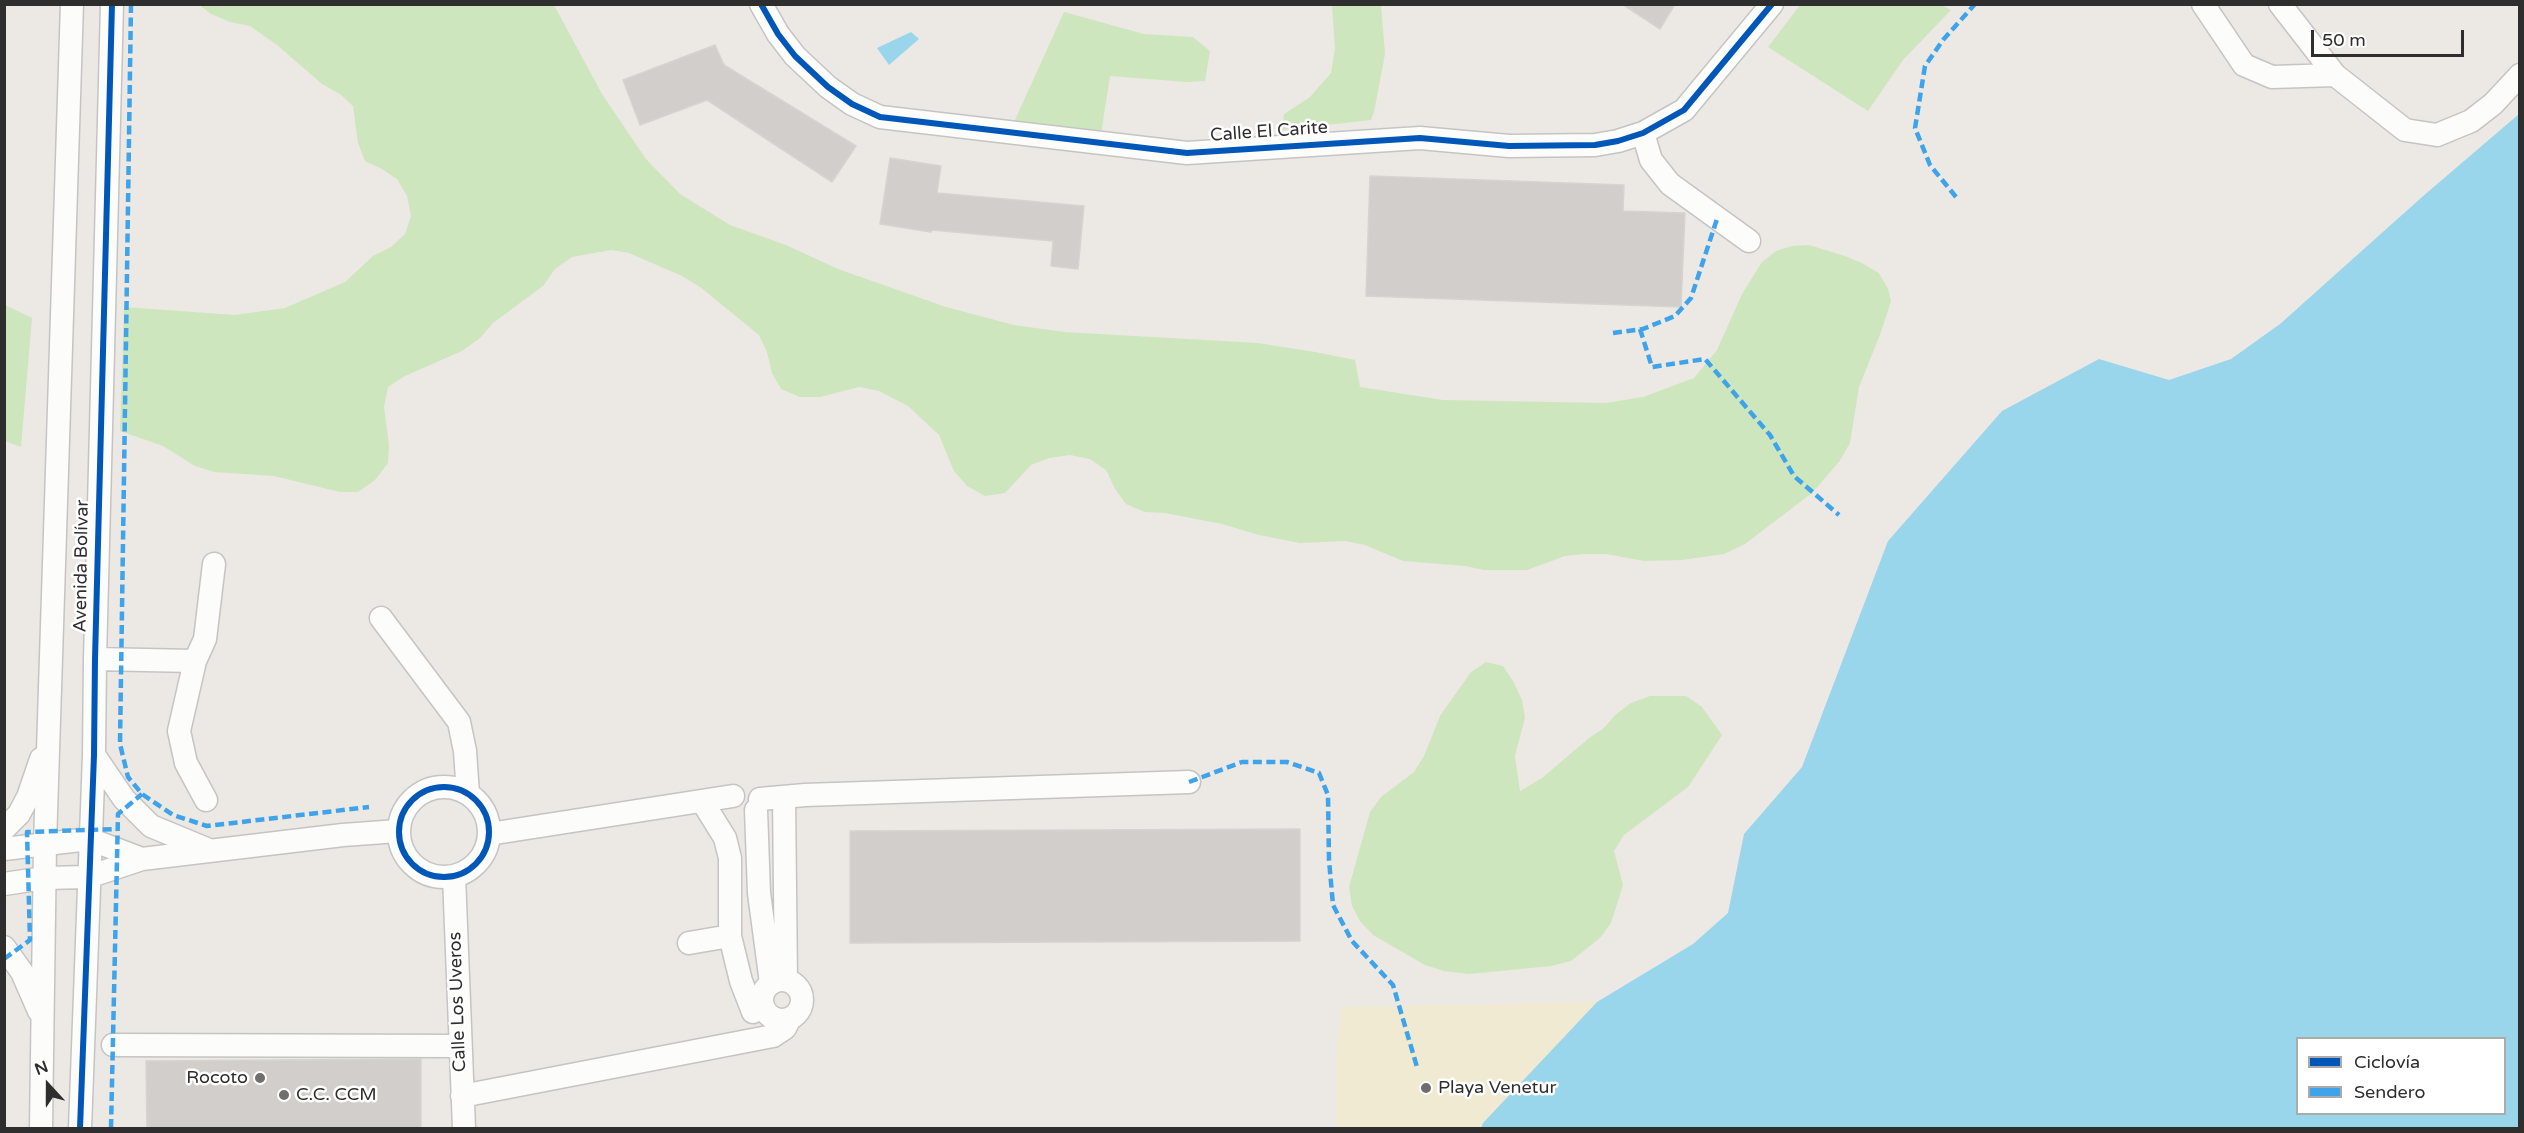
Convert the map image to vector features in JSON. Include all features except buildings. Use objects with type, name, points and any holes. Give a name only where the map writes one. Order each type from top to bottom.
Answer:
[{"type":"street","name":"Avenida Bolívar","points":[[40,1128],[44,878],[72,4]]},
{"type":"street","name":"Avenida Bolívar","points":[[80,1128],[94,755],[112,4]]},
{"type":"street","name":"Calle El Carite","points":[[761,4],[778,34],[828,87],[852,104],[880,117],[1187,153],[1420,138],[1509,146],[1595,146],[1642,133],[1684,110],[1772,4]]},
{"type":"street","points":[[2203,4],[2244,65],[2272,77],[2335,75]]},
{"type":"street","points":[[2280,4],[2335,75],[2404,130],[2437,135],[2471,121],[2493,104],[2520,75]]},
{"type":"street","points":[[1642,133],[1651,160],[1670,184],[1749,241]]},
{"type":"street","points":[[206,800],[186,763],[179,731],[195,662],[205,639],[214,564]]},
{"type":"street","points":[[381,618],[459,722],[465,751],[468,794]]},
{"type":"street","points":[[95,659],[195,662]]},
{"type":"street","points":[[4,829],[20,814],[49,735]]},
{"type":"street","points":[[94,755],[124,799],[151,826],[211,851]]},
{"type":"street","points":[[758,804],[784,797],[1189,782]]},
{"type":"street","points":[[489,834],[733,796],[736,790],[748,786],[754,788],[758,804],[759,893],[768,993],[717,1046]]},
{"type":"street","points":[[446,787],[468,794],[484,811],[489,834],[487,846],[474,865],[454,876],[430,876],[411,863],[404,854],[398,831],[405,808],[423,792],[446,787]]},
{"type":"street","points":[[784,797],[768,993],[762,1006],[766,1013],[780,1021],[789,1020]]},
{"type":"street","points":[[462,1096],[773,1036],[785,1028],[789,1020],[796,1015],[803,1002],[798,988],[768,993],[741,981],[730,936],[730,858],[725,838],[702,801]]},
{"type":"street","points":[[4,884],[44,878],[88,877],[142,859],[343,835],[398,831]]},
{"type":"street","points":[[4,849],[90,839],[142,859]]},
{"type":"street","name":"Calle Los Uveros","points":[[454,876],[464,1128]]},
{"type":"street","points":[[689,943],[730,936]]},
{"type":"street","points":[[4,947],[22,972],[42,1019]]},
{"type":"street","points":[[113,1045],[460,1046]]},
{"type":"green space","points":[[1940,4],[1951,10],[1903,60],[1868,111],[1768,47],[1800,5]]},
{"type":"green space","points":[[199,5],[554,5],[602,94],[646,159],[680,194],[730,225],[786,245],[838,269],[946,307],[1014,325],[1064,332],[1258,343],[1315,352],[1355,360],[1360,387],[1443,400],[1606,403],[1643,397],[1694,378],[1717,350],[1742,294],[1762,262],[1776,251],[1792,246],[1809,245],[1862,263],[1879,273],[1888,289],[1891,301],[1859,387],[1850,443],[1839,462],[1812,493],[1745,544],[1724,554],[1682,560],[1644,561],[1606,554],[1584,554],[1565,556],[1527,570],[1484,570],[1465,566],[1403,561],[1365,545],[1345,541],[1300,543],[1259,535],[1222,524],[1165,513],[1145,512],[1126,504],[1115,489],[1106,470],[1090,459],[1070,455],[1049,458],[1031,465],[1005,493],[985,496],[967,486],[954,471],[939,435],[908,406],[879,391],[859,387],[820,397],[800,397],[781,389],[772,373],[767,352],[759,335],[700,287],[682,276],[629,253],[611,250],[572,257],[555,269],[543,286],[493,323],[480,338],[462,351],[405,376],[388,387],[384,407],[389,445],[388,463],[375,480],[358,492],[340,492],[274,476],[214,472],[195,466],[163,446],[120,431],[124,307],[235,315],[285,308],[345,282],[373,256],[391,247],[405,234],[411,216],[407,196],[397,179],[365,161],[358,143],[353,106],[250,26],[230,22],[211,14]]},
{"type":"green space","points":[[1332,5],[1381,5],[1385,54],[1371,120],[1282,130],[1284,114],[1310,97],[1331,73],[1335,48]]},
{"type":"green space","points":[[1064,12],[1144,34],[1193,37],[1210,51],[1205,81],[1186,82],[1110,76],[1100,140],[1010,131]]},
{"type":"green space","points":[[5,305],[32,318],[21,447],[5,441]]},
{"type":"green space","points":[[1486,662],[1503,666],[1522,700],[1525,718],[1515,756],[1520,791],[1542,778],[1631,703],[1650,696],[1686,696],[1702,707],[1722,735],[1688,787],[1624,835],[1614,851],[1623,885],[1611,923],[1600,938],[1571,961],[1551,966],[1469,974],[1444,971],[1425,965],[1373,935],[1360,921],[1352,906],[1349,887],[1370,812],[1381,797],[1414,772],[1424,756],[1440,716],[1471,672]]},
{"type":"sand","name":"Playa Venetur","points":[[1597,1002],[1483,1123],[1481,1128],[1336,1128],[1336,1054],[1341,1007]]},
{"type":"water","points":[[911,32],[919,39],[889,65],[877,48]]},
{"type":"water","points":[[2519,114],[2519,1128],[1481,1128],[1483,1123],[1597,1002],[1693,944],[1728,913],[1744,834],[1802,767],[1888,541],[2002,411],[2099,359],[2169,380],[2231,359],[2280,324]]},
{"type":"marked path","points":[[131,4],[120,744],[128,777],[142,794],[173,815],[207,826],[369,807]]},
{"type":"marked path","points":[[1956,197],[1930,165],[1915,128],[1925,66],[1943,40],[1975,4]]},
{"type":"marked path","points":[[1613,333],[1643,329],[1675,316],[1691,298],[1717,219]]},
{"type":"marked path","points":[[1640,329],[1652,367],[1705,359],[1770,435],[1794,476],[1839,515]]},
{"type":"marked path","points":[[1189,782],[1242,762],[1287,762],[1319,773],[1328,795],[1329,860],[1333,905],[1352,941],[1393,985],[1417,1067]]},
{"type":"marked path","points":[[111,1128],[118,814],[142,794]]},
{"type":"marked path","points":[[4,959],[30,940],[27,832],[117,829]]},
{"type":"cycle path","points":[[80,1128],[94,755],[112,4]]},
{"type":"cycle path","points":[[761,4],[778,34],[795,56],[828,87],[852,104],[880,117],[1187,153],[1420,138],[1509,146],[1595,145],[1618,141],[1643,133],[1684,110],[1772,4]]},
{"type":"cycle path","points":[[444,787],[461,790],[476,800],[486,815],[489,832],[486,849],[476,864],[461,874],[444,877],[427,874],[412,864],[402,849],[399,832],[402,815],[412,800],[427,790],[444,787]]},
{"type":"place","name":"Rocoto","points":[[260,1078]]},
{"type":"place","name":"Playa Venetur","points":[[1426,1088]]},
{"type":"place","name":"C.C. CCM","points":[[284,1095]]}]
